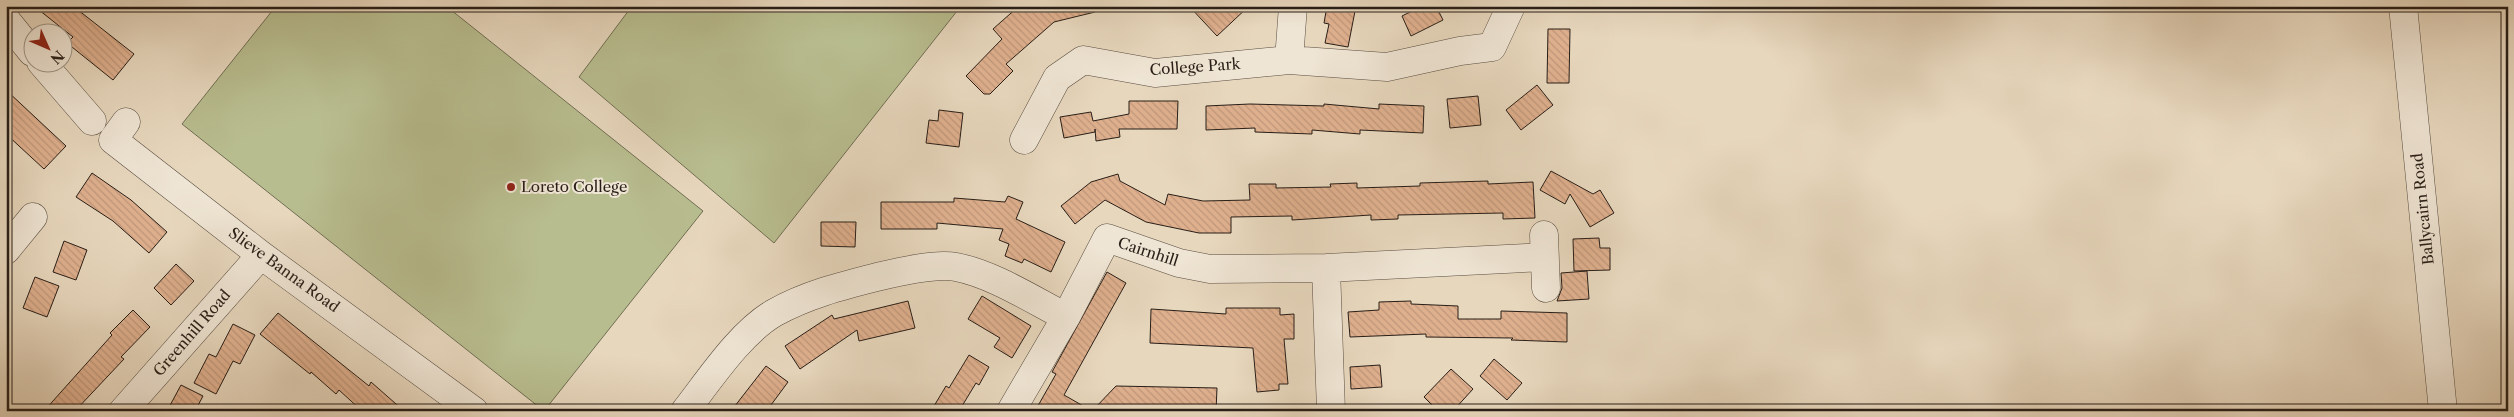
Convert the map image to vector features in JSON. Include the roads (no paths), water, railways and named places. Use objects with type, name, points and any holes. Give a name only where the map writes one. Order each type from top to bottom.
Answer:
[{"type":"street","points":[[1289,60],[1293,6]]},
{"type":"street","name":"College Park","points":[[1024,140],[1057,78],[1082,60],[1156,73],[1289,60],[1387,68],[1460,51],[1492,47],[1512,6]]},
{"type":"street","name":"Ballycairn Road","points":[[2403,6],[2443,411]]},
{"type":"street","points":[[6,20],[22,40]]},
{"type":"street","points":[[50,72],[92,121]]},
{"type":"street","name":"Slieve Banna Road","points":[[126,122],[113,140],[261,254],[474,411]]},
{"type":"street","points":[[6,250],[33,217]]},
{"type":"street","name":"Cairnhill","points":[[1011,411],[1066,317],[1107,238],[1179,263],[1210,269],[1326,268],[1544,246],[1546,288]]},
{"type":"street","name":"Greenhill Road","points":[[123,411],[261,254]]},
{"type":"street","points":[[685,411],[736,346],[772,314],[815,293],[906,270],[955,267],[998,282],[1066,317]]},
{"type":"street","points":[[1326,268],[1331,411]]},
{"type":"place","name":"Loreto College","points":[[511,187]]}]
